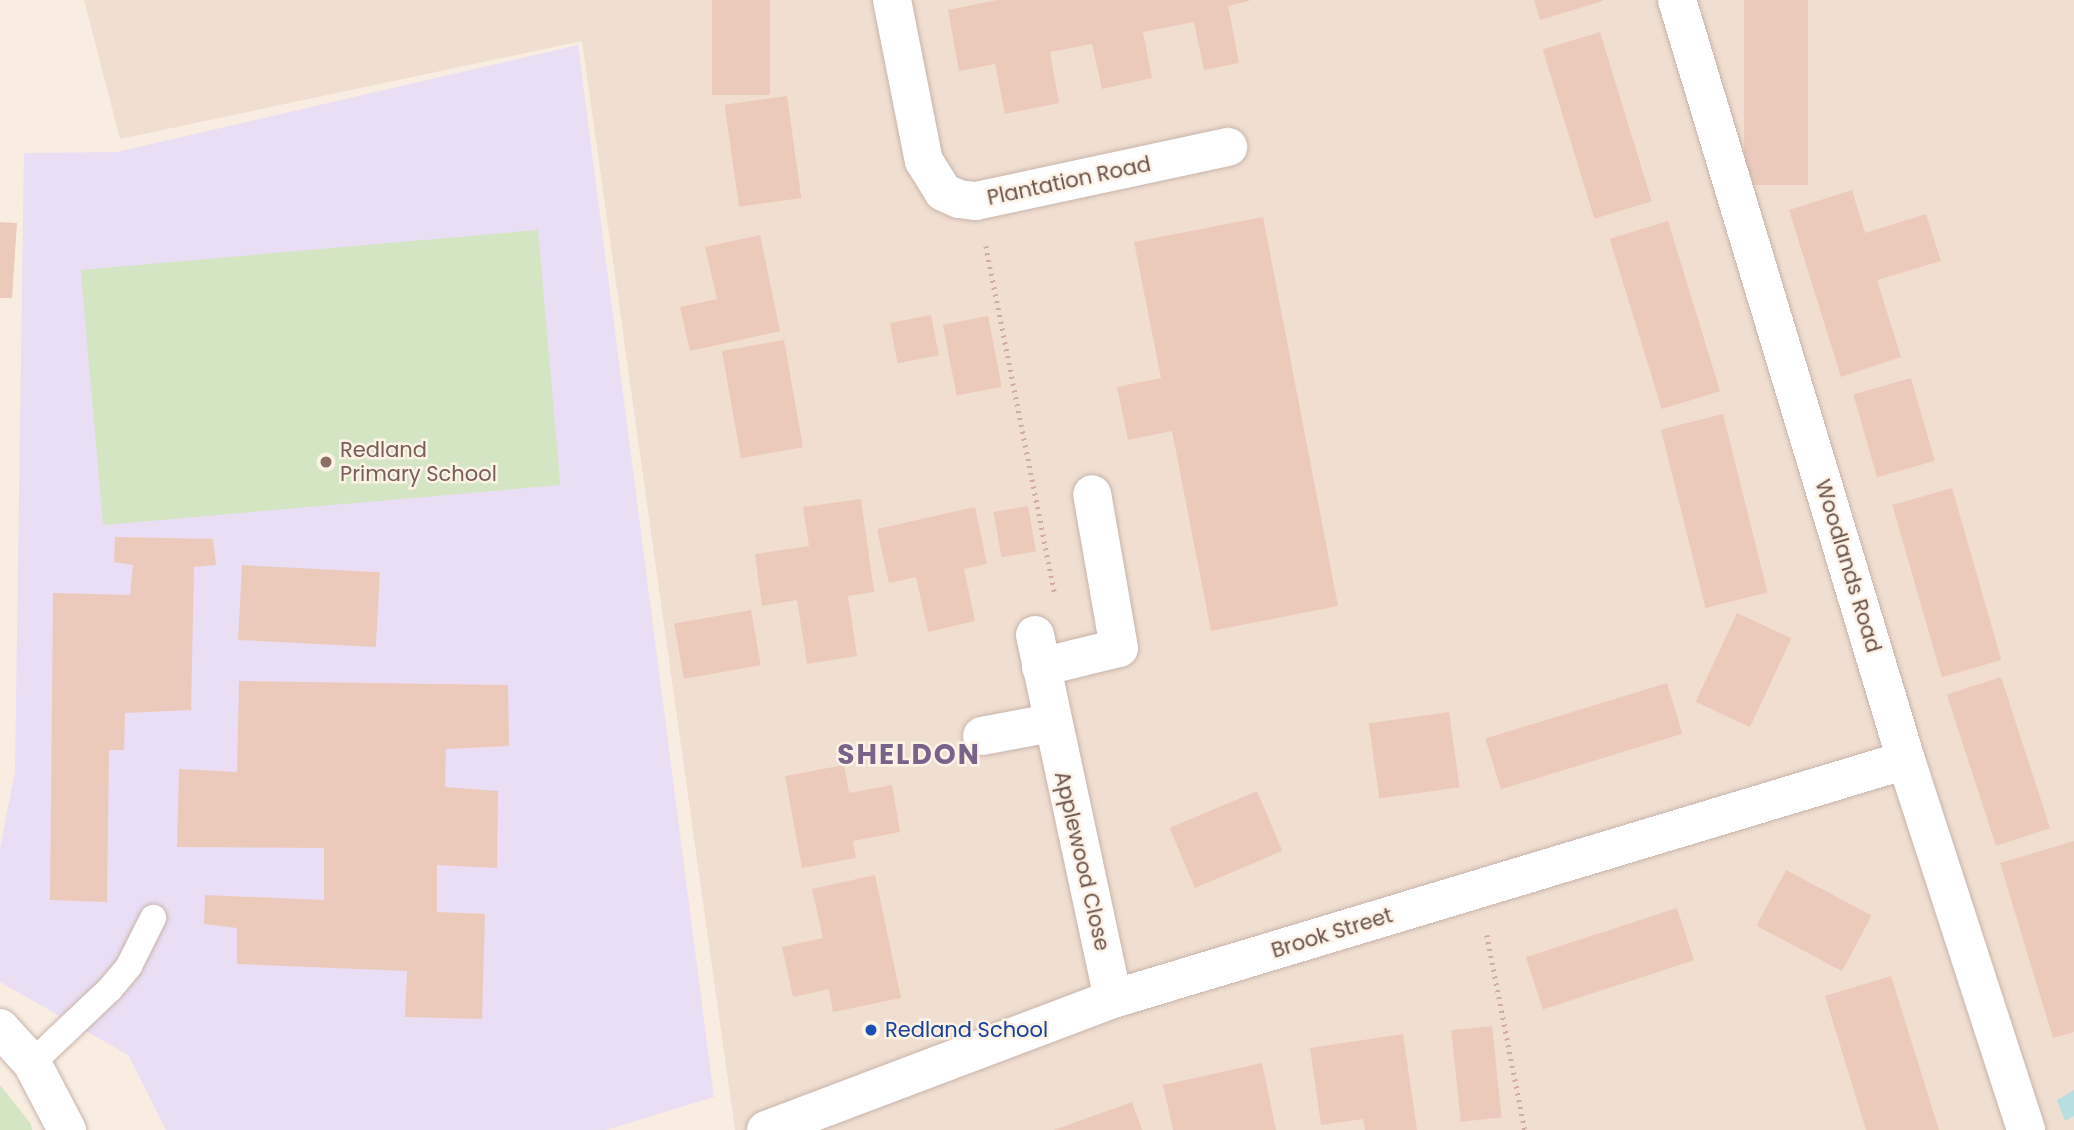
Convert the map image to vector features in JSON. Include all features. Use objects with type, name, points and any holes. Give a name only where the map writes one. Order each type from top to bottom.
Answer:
[{"type":"street","name":"Plantation Road","points":[[892,0],[924,160],[943,192],[976,201],[1228,148]]},
{"type":"street","name":"Woodlands Road","points":[[1677,0],[1906,760],[2026,1130]]},
{"type":"street","points":[[1038,651],[1119,648],[1092,494]]},
{"type":"street","name":"Applewood Close","points":[[1038,651],[1051,723],[1113,999]]},
{"type":"street","points":[[982,736],[1051,723]]},
{"type":"street","name":"Brook Street","points":[[766,1130],[1113,999],[1906,760]]},
{"type":"street","points":[[0,1028],[32,1063],[67,1130]]},
{"type":"lane","points":[[32,1063],[110,989],[129,966],[153,918]]},
{"type":"path","points":[[976,201],[1057,605],[1038,651]]},
{"type":"path","points":[[1478,889],[1525,1130]]},
{"type":"shaded area","points":[[84,0],[2074,0],[2074,1130],[735,1130],[582,41],[120,139]]},
{"type":"shaded area","name":"Redland Primary School","points":[[578,45],[714,1097],[606,1130],[166,1130],[128,1055],[0,982],[0,849],[15,771],[24,153],[117,152]]},
{"type":"green space","points":[[538,230],[560,485],[103,525],[81,270]]},
{"type":"green space","points":[[0,1085],[31,1124],[32,1130],[0,1130]]},
{"type":"water","points":[[2074,1090],[2074,1116],[2065,1121],[2057,1100]]},
{"type":"building","points":[[712,0],[770,0],[770,95],[712,95]]},
{"type":"building","points":[[997,0],[1249,1],[1228,6],[1239,63],[1204,70],[1194,22],[1143,32],[1152,78],[1102,89],[1092,44],[1050,52],[1059,103],[1005,114],[995,64],[959,71],[948,10]]},
{"type":"building","points":[[1534,0],[1603,0],[1603,1],[1540,20]]},
{"type":"building","points":[[1744,0],[1808,0],[1808,185],[1744,185]]},
{"type":"building","points":[[1600,32],[1652,201],[1594,219],[1543,50]]},
{"type":"building","points":[[787,96],[801,198],[739,207],[725,105]]},
{"type":"building","points":[[1852,190],[1865,233],[1926,214],[1941,261],[1877,280],[1901,357],[1841,377],[1789,210]]},
{"type":"building","points":[[1263,217],[1338,606],[1211,631],[1172,431],[1128,440],[1117,387],[1161,378],[1134,242]]},
{"type":"building","points":[[1668,221],[1720,391],[1662,409],[1610,239]]},
{"type":"building","points":[[0,222],[17,223],[12,298],[0,298]]},
{"type":"building","points":[[760,235],[780,331],[690,351],[680,307],[717,299],[705,247]]},
{"type":"building","points":[[931,315],[939,355],[898,363],[890,323]]},
{"type":"building","points":[[988,316],[1002,387],[957,395],[943,325]]},
{"type":"building","points":[[784,340],[803,447],[741,458],[722,351]]},
{"type":"building","points":[[1911,378],[1935,461],[1877,477],[1853,395]]},
{"type":"building","points":[[1723,414],[1768,593],[1705,608],[1661,429]]},
{"type":"building","points":[[1952,488],[2001,660],[1942,677],[1892,505]]},
{"type":"building","points":[[861,499],[874,592],[848,596],[857,656],[807,664],[797,600],[762,606],[755,554],[809,546],[803,507]]},
{"type":"building","points":[[1028,506],[1036,551],[1002,557],[994,512]]},
{"type":"building","points":[[975,507],[987,564],[964,569],[975,621],[928,632],[916,577],[889,583],[877,529]]},
{"type":"building","points":[[115,537],[213,539],[216,565],[194,567],[191,710],[125,713],[124,750],[109,750],[107,902],[50,900],[53,593],[130,595],[133,565],[114,562]]},
{"type":"building","points":[[242,565],[380,572],[376,647],[238,640]]},
{"type":"building","points":[[751,610],[761,665],[684,679],[674,624]]},
{"type":"building","points":[[1737,613],[1791,638],[1750,727],[1696,702]]},
{"type":"building","points":[[2001,677],[2050,828],[1996,846],[1947,695]]},
{"type":"building","points":[[239,681],[508,685],[509,746],[446,749],[445,787],[498,791],[497,868],[437,865],[437,912],[485,914],[482,1019],[405,1017],[407,971],[237,964],[237,928],[204,924],[205,895],[324,900],[324,848],[177,847],[179,769],[237,772]]},
{"type":"building","points":[[1667,683],[1682,734],[1501,789],[1485,739]]},
{"type":"building","points":[[1449,712],[1460,787],[1379,799],[1369,723]]},
{"type":"building","points":[[844,765],[849,793],[892,785],[900,832],[853,841],[856,858],[802,868],[785,776]]},
{"type":"building","points":[[1257,791],[1282,851],[1195,888],[1170,828]]},
{"type":"building","points":[[2074,841],[2074,1032],[2053,1038],[2000,863]]},
{"type":"building","points":[[1786,870],[1872,916],[1842,971],[1756,926]]},
{"type":"building","points":[[875,875],[901,998],[833,1012],[829,989],[793,997],[782,947],[823,938],[812,889]]},
{"type":"building","points":[[1677,908],[1694,960],[1543,1009],[1526,957]]},
{"type":"building","points":[[1891,976],[1939,1130],[1866,1130],[1825,996]]},
{"type":"building","points":[[1492,1026],[1502,1117],[1461,1122],[1451,1030]]},
{"type":"building","points":[[1403,1034],[1417,1130],[1365,1130],[1363,1119],[1321,1125],[1310,1048]]},
{"type":"building","points":[[1262,1063],[1276,1130],[1173,1130],[1163,1085]]},
{"type":"building","points":[[1132,1102],[1142,1130],[1054,1130]]},
{"type":"place","name":"Redland Primary School","points":[[326,462]]},
{"type":"place","name":"Redland School","points":[[871,1030]]},
{"type":"district","name":"SHELDON","points":[[909,755]]}]
